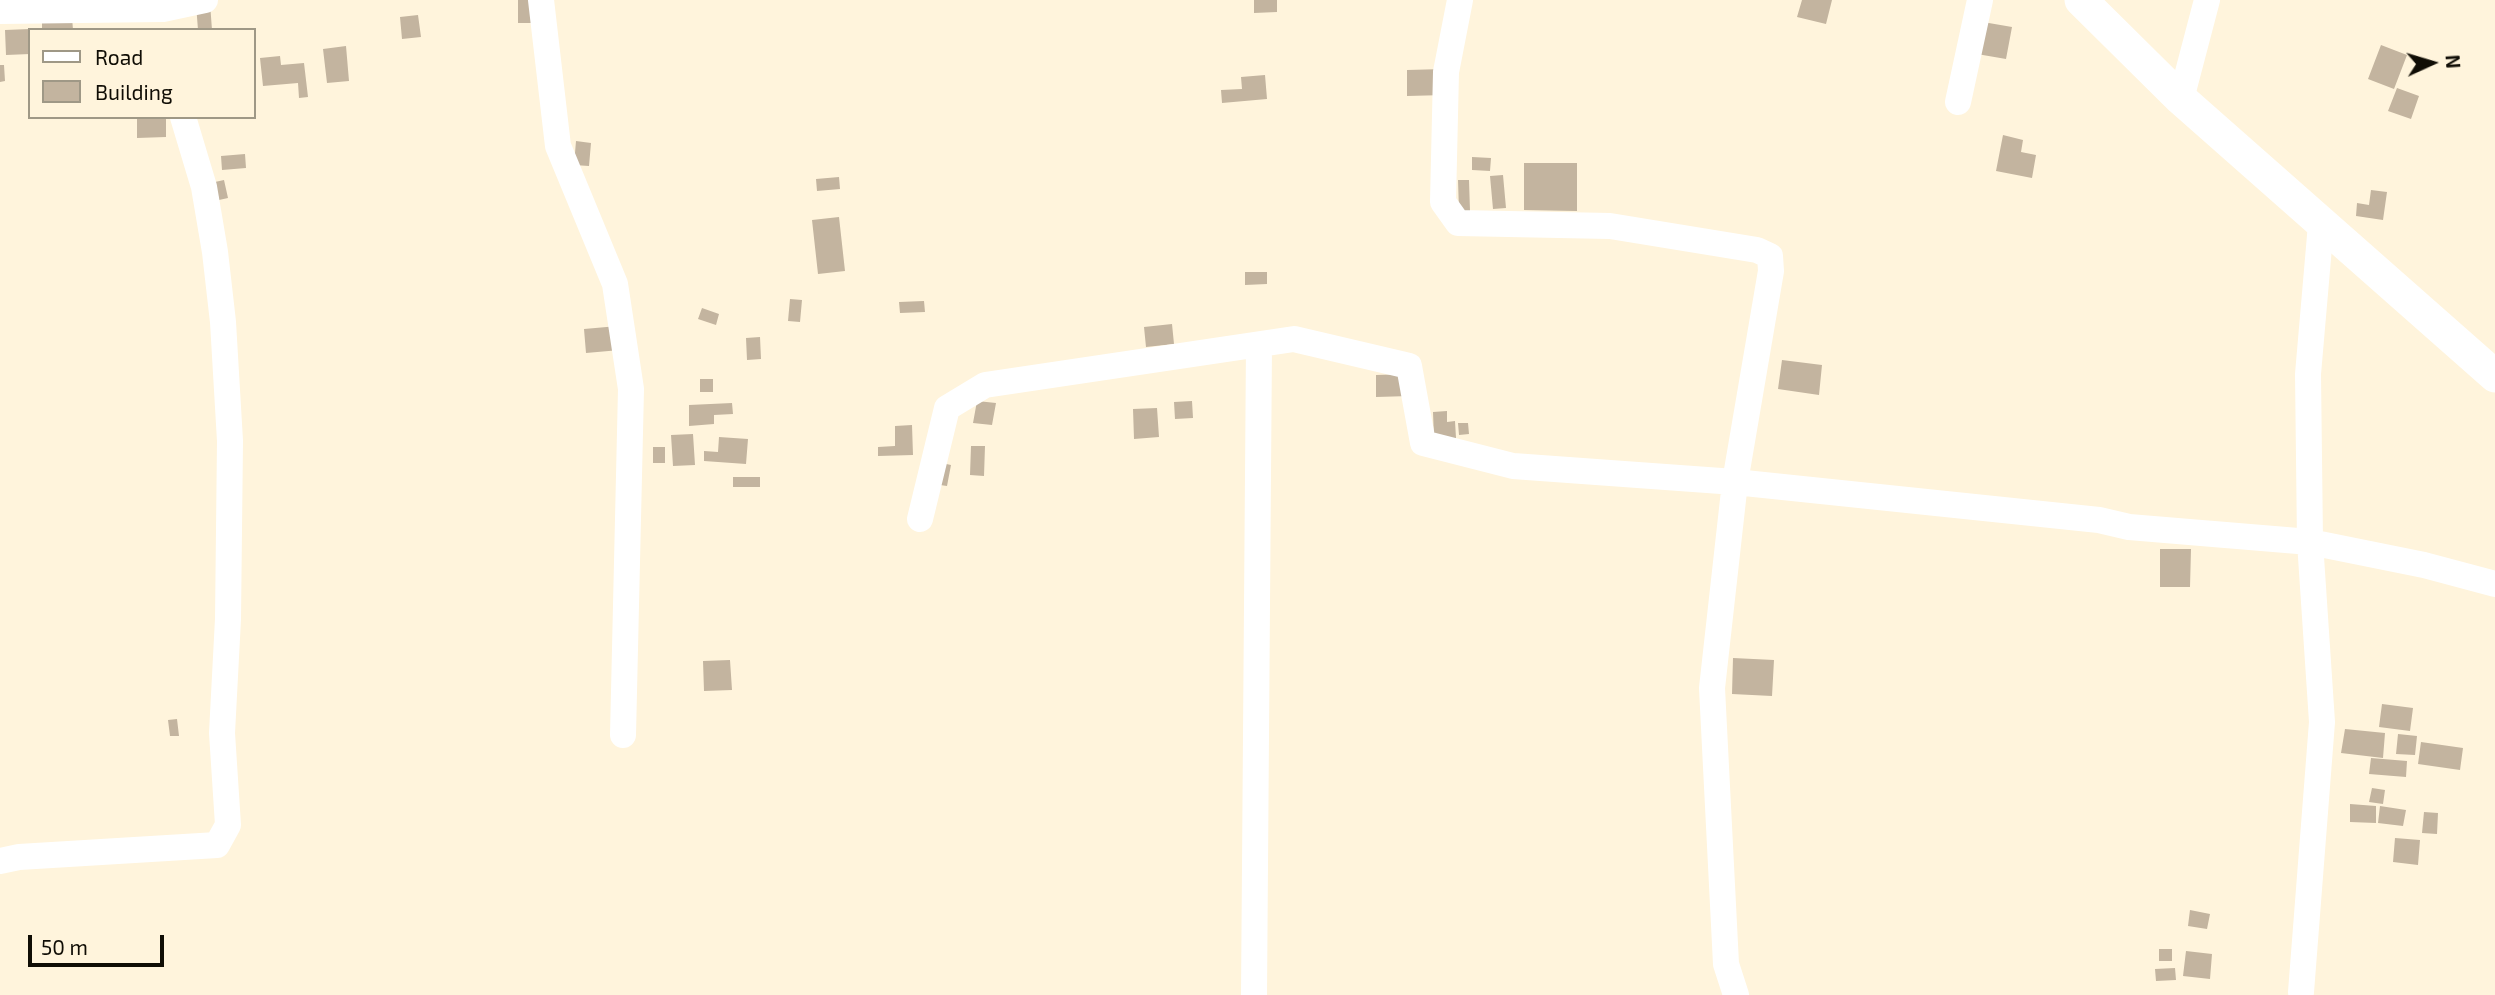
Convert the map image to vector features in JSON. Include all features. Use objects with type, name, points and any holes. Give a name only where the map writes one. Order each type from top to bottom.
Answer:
[{"type":"main road","points":[[2081,0],[2181,99],[2495,376]]},
{"type":"street","points":[[0,11],[163,13],[205,0]]},
{"type":"street","points":[[541,0],[558,146],[615,284],[631,389],[623,735]]},
{"type":"street","points":[[1460,0],[1446,72],[1443,202],[1458,223],[1610,226],[1757,250],[1770,256],[1771,271],[1735,482],[1712,688],[1726,964],[1736,995]]},
{"type":"street","points":[[1958,102],[1980,0]]},
{"type":"street","points":[[2181,99],[2207,0]]},
{"type":"street","points":[[0,861],[19,857],[217,845],[228,825],[222,733],[230,532],[230,441],[224,335],[215,252],[204,187],[184,119]]},
{"type":"street","points":[[2301,992],[2322,722],[2310,542],[2308,374],[2321,224]]},
{"type":"street","points":[[920,519],[947,408],[985,385],[1294,340],[1409,366],[1423,443],[1513,466],[1735,482],[2099,520],[2129,527],[2310,542],[2424,565],[2495,584]]},
{"type":"street","points":[[1254,995],[1259,345]]},
{"type":"building","points":[[518,0],[537,0],[537,23],[518,23]]},
{"type":"building","points":[[1254,0],[1277,0],[1277,12],[1254,13]]},
{"type":"building","points":[[1802,0],[1832,0],[1826,24],[1797,17]]},
{"type":"building","points":[[210,3],[212,28],[198,28],[196,4]]},
{"type":"building","points":[[418,15],[421,37],[402,39],[400,17]]},
{"type":"building","points":[[72,17],[73,28],[42,28],[42,18]]},
{"type":"building","points":[[1983,22],[2012,27],[2006,59],[1977,54]]},
{"type":"building","points":[[28,29],[28,54],[6,55],[5,30]]},
{"type":"building","points":[[2381,45],[2407,55],[2394,89],[2368,79]]},
{"type":"building","points":[[346,46],[349,81],[327,83],[323,49]]},
{"type":"building","points":[[280,56],[281,65],[304,63],[308,97],[299,98],[298,83],[263,86],[260,58]]},
{"type":"building","points":[[0,65],[4,65],[5,81],[0,82]]},
{"type":"building","points":[[1444,69],[1445,95],[1407,96],[1407,70]]},
{"type":"building","points":[[1265,75],[1267,99],[1222,103],[1221,90],[1242,89],[1241,77]]},
{"type":"building","points":[[2397,88],[2419,96],[2411,119],[2388,111]]},
{"type":"building","points":[[137,119],[166,119],[166,137],[137,138]]},
{"type":"building","points":[[2003,135],[2023,140],[2021,152],[2036,155],[2032,178],[1996,171]]},
{"type":"building","points":[[576,141],[591,143],[589,166],[574,165]]},
{"type":"building","points":[[245,154],[246,168],[222,170],[221,156]]},
{"type":"building","points":[[1472,157],[1491,158],[1490,171],[1472,170]]},
{"type":"building","points":[[1524,163],[1577,163],[1577,211],[1524,210]]},
{"type":"building","points":[[1503,175],[1506,208],[1493,209],[1490,176]]},
{"type":"building","points":[[839,177],[840,189],[817,191],[816,179]]},
{"type":"building","points":[[224,180],[228,198],[219,200],[215,182]]},
{"type":"building","points":[[1458,180],[1469,180],[1470,211],[1459,211]]},
{"type":"building","points":[[2371,190],[2387,192],[2383,220],[2356,216],[2357,203],[2369,205]]},
{"type":"building","points":[[839,217],[845,271],[818,274],[812,220]]},
{"type":"building","points":[[1245,272],[1267,272],[1267,284],[1245,285]]},
{"type":"building","points":[[790,299],[802,300],[800,322],[788,321]]},
{"type":"building","points":[[924,301],[925,312],[900,313],[899,302]]},
{"type":"building","points":[[702,308],[719,314],[716,325],[698,319]]},
{"type":"building","points":[[1172,324],[1174,344],[1146,347],[1144,327]]},
{"type":"building","points":[[618,326],[620,350],[586,353],[584,329]]},
{"type":"building","points":[[760,337],[761,359],[747,360],[746,338]]},
{"type":"building","points":[[1782,360],[1822,365],[1819,395],[1778,389]]},
{"type":"building","points":[[1409,374],[1410,396],[1376,397],[1376,375]]},
{"type":"building","points":[[700,379],[713,379],[713,392],[700,392]]},
{"type":"building","points":[[977,401],[996,403],[992,425],[973,423]]},
{"type":"building","points":[[1192,401],[1193,418],[1175,419],[1174,402]]},
{"type":"building","points":[[732,403],[733,414],[714,415],[714,424],[689,426],[689,405]]},
{"type":"building","points":[[1157,408],[1159,437],[1134,439],[1133,409]]},
{"type":"building","points":[[1447,411],[1447,422],[1455,421],[1456,438],[1434,439],[1433,412]]},
{"type":"building","points":[[1458,423],[1468,423],[1469,434],[1459,435]]},
{"type":"building","points":[[912,425],[913,455],[878,456],[878,447],[895,446],[895,426]]},
{"type":"building","points":[[693,434],[695,465],[673,466],[671,435]]},
{"type":"building","points":[[719,437],[748,439],[746,464],[704,461],[704,451],[718,452]]},
{"type":"building","points":[[971,446],[985,446],[984,476],[970,475]]},
{"type":"building","points":[[653,447],[665,447],[665,463],[653,463]]},
{"type":"building","points":[[937,462],[951,465],[947,486],[933,484]]},
{"type":"building","points":[[733,477],[760,477],[760,487],[733,487]]},
{"type":"building","points":[[2160,549],[2191,549],[2190,587],[2160,587]]},
{"type":"building","points":[[1733,658],[1774,660],[1772,696],[1732,694]]},
{"type":"building","points":[[730,660],[732,690],[704,691],[703,661]]},
{"type":"building","points":[[2382,704],[2413,708],[2410,731],[2379,727]]},
{"type":"building","points":[[177,719],[179,736],[170,736],[168,720]]},
{"type":"building","points":[[2345,729],[2385,733],[2383,758],[2341,753]]},
{"type":"building","points":[[2398,734],[2417,736],[2415,755],[2396,754]]},
{"type":"building","points":[[2421,742],[2463,748],[2460,770],[2418,764]]},
{"type":"building","points":[[2371,758],[2407,761],[2406,777],[2369,774]]},
{"type":"building","points":[[2372,788],[2385,790],[2383,804],[2369,802]]},
{"type":"building","points":[[2350,804],[2376,806],[2376,823],[2350,822]]},
{"type":"building","points":[[2380,806],[2406,810],[2403,826],[2378,823]]},
{"type":"building","points":[[2424,812],[2438,813],[2437,834],[2422,833]]},
{"type":"building","points":[[2395,838],[2420,840],[2418,865],[2393,862]]},
{"type":"building","points":[[2190,910],[2210,914],[2207,929],[2188,926]]},
{"type":"building","points":[[2159,949],[2172,949],[2172,961],[2159,961]]},
{"type":"building","points":[[2186,951],[2212,954],[2210,979],[2183,976]]},
{"type":"building","points":[[2175,968],[2176,980],[2156,981],[2155,969]]}]
